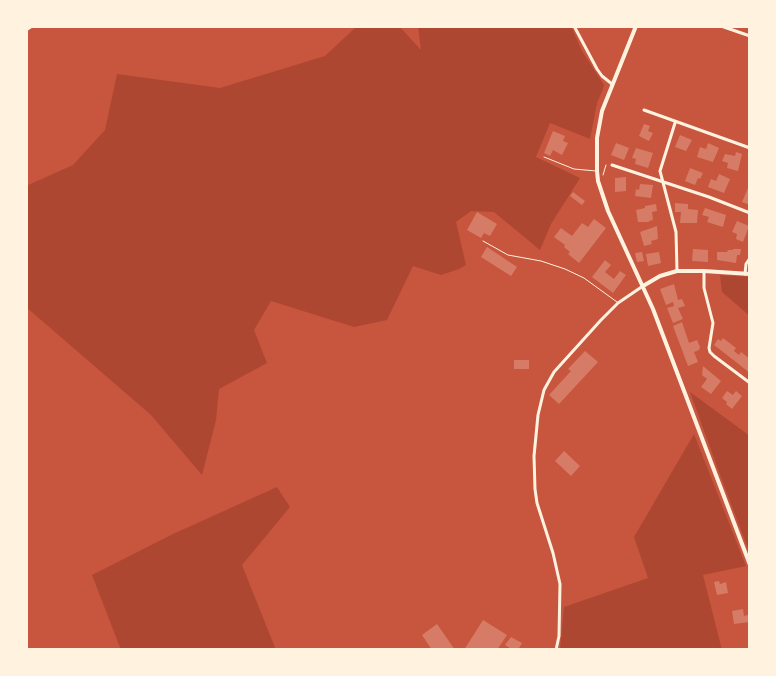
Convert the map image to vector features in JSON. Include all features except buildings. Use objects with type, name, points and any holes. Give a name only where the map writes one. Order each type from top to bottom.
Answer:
[{"type":"street","points":[[26,30],[32,26]]},
{"type":"street","points":[[574,26],[597,69],[612,84]]},
{"type":"street","points":[[636,26],[612,84],[599,124],[596,146],[598,181],[608,211],[643,286],[750,565]]},
{"type":"street","points":[[721,26],[750,36]]},
{"type":"street","points":[[644,110],[750,148]]},
{"type":"street","points":[[675,122],[660,167],[661,180],[676,232],[677,271]]},
{"type":"street","points":[[612,165],[661,180],[750,213]]},
{"type":"street","points":[[744,274],[746,264],[750,258]]},
{"type":"street","points":[[556,650],[559,636],[560,584],[535,490],[534,456],[537,421],[544,390],[554,372],[618,303],[660,276],[677,271],[750,274]]},
{"type":"street","points":[[704,271],[704,288],[713,322],[710,352],[750,384]]},
{"type":"lane","points":[[544,157],[574,169],[597,171]]},
{"type":"lane","points":[[483,241],[508,255],[565,268],[598,287],[618,303]]},
{"type":"path","points":[[598,181],[602,178],[606,165],[612,165]]},
{"type":"shaded area","points":[[357,26],[399,26],[421,50],[418,26],[571,26],[582,51],[604,85],[597,103],[590,139],[550,123],[536,157],[580,178],[551,224],[540,250],[494,212],[471,211],[456,222],[466,265],[441,275],[413,266],[387,320],[354,327],[271,301],[254,330],[267,363],[219,389],[216,420],[202,475],[151,415],[26,307],[26,186],[73,165],[105,130],[117,74],[220,88],[325,56]]},
{"type":"shaded area","points":[[720,275],[750,277],[750,316],[722,292]]},
{"type":"shaded area","points":[[690,392],[750,436],[750,554],[719,472]]},
{"type":"shaded area","points":[[694,434],[746,566],[703,575],[722,650],[560,650],[564,607],[648,578],[634,537]]},
{"type":"shaded area","points":[[277,487],[290,507],[242,565],[276,650],[121,650],[92,575],[173,534]]}]
